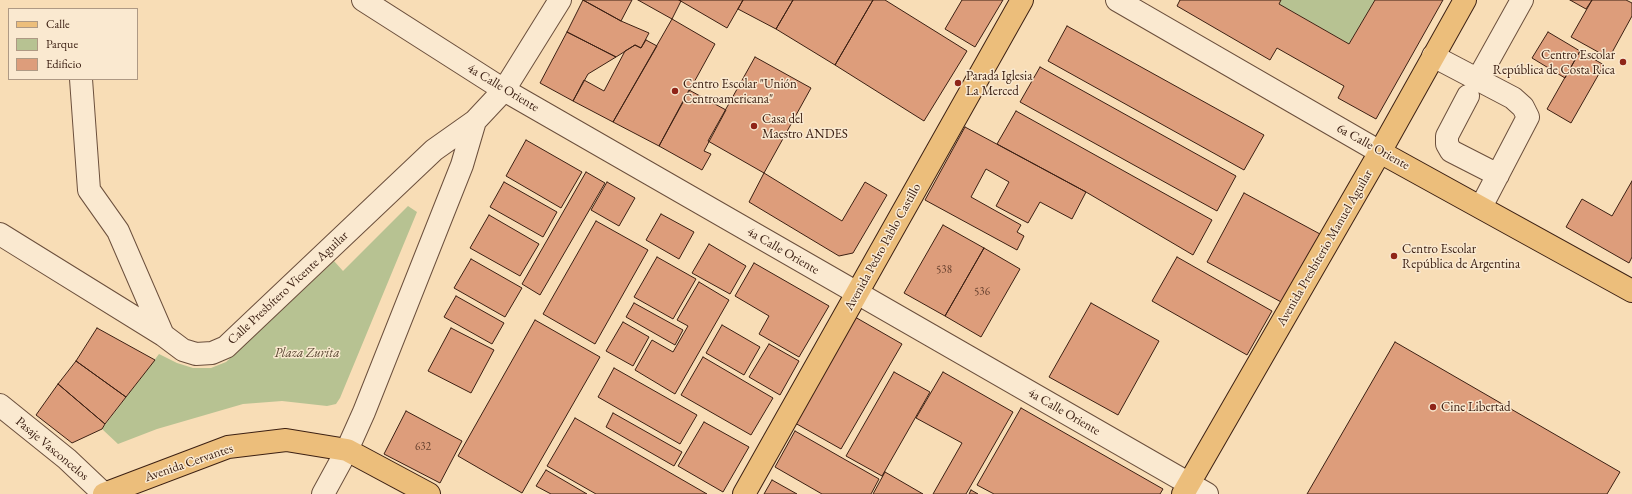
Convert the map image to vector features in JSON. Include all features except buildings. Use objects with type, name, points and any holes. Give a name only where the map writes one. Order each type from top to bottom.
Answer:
[{"type":"main road","name":"Avenida Pedro Pablo Castillo","points":[[744,494],[1022,0]]},
{"type":"main road","name":"Avenida Presbíterio Manuel Aguilar","points":[[1193,490],[1465,0]]},
{"type":"main road","name":"6a Calle Oriente","points":[[1380,152],[1632,291]]},
{"type":"main road","name":"Avenida Cervantes","points":[[104,494],[228,447],[286,440],[347,450]]},
{"type":"main road","points":[[347,450],[429,494]]},
{"type":"street","name":"4a Calle Oriente","points":[[363,0],[504,90],[1193,490]]},
{"type":"street","points":[[323,494],[347,450],[364,412],[462,165],[475,121],[504,90],[560,0]]},
{"type":"street","name":"6a Calle Oriente","points":[[1117,0],[1380,152]]},
{"type":"street","points":[[1498,175],[1451,152],[1447,144],[1447,136],[1522,0]]},
{"type":"street","points":[[1433,56],[1473,88],[1513,98],[1523,107],[1528,117],[1481,207]]},
{"type":"street","points":[[81,80],[90,190],[118,231],[163,335]]},
{"type":"street","name":"Calle Presbítero Vicente Aguilar","points":[[0,234],[163,335],[183,350],[196,354],[212,353],[226,347],[434,150],[475,121]]},
{"type":"street","name":"Pasaje Vasconcelos","points":[[0,405],[67,459],[104,494]]},
{"type":"green space","points":[[1281,0],[1375,0],[1349,44],[1279,4]]},
{"type":"green space","name":"Plaza Zurita","points":[[408,206],[417,212],[340,398],[336,404],[327,406],[282,401],[243,404],[157,429],[118,444],[102,429],[159,354],[177,363],[193,368],[211,368],[226,362],[334,261],[343,271]]},
{"type":"place","name":"Centro Escolar República de Costa Rica","points":[[1623,62]]},
{"type":"place","name":"Parada Iglesia La Merced","points":[[958,83]]},
{"type":"place","name":"Centro Escolar \"Unión Centroamericana\"","points":[[675,91]]},
{"type":"place","name":"Casa del Maestro ANDES","points":[[754,126]]},
{"type":"place","name":"Centro Escolar República de Argentina","points":[[1394,256]]},
{"type":"place","name":"Cine Libertad","points":[[1433,407]]}]
